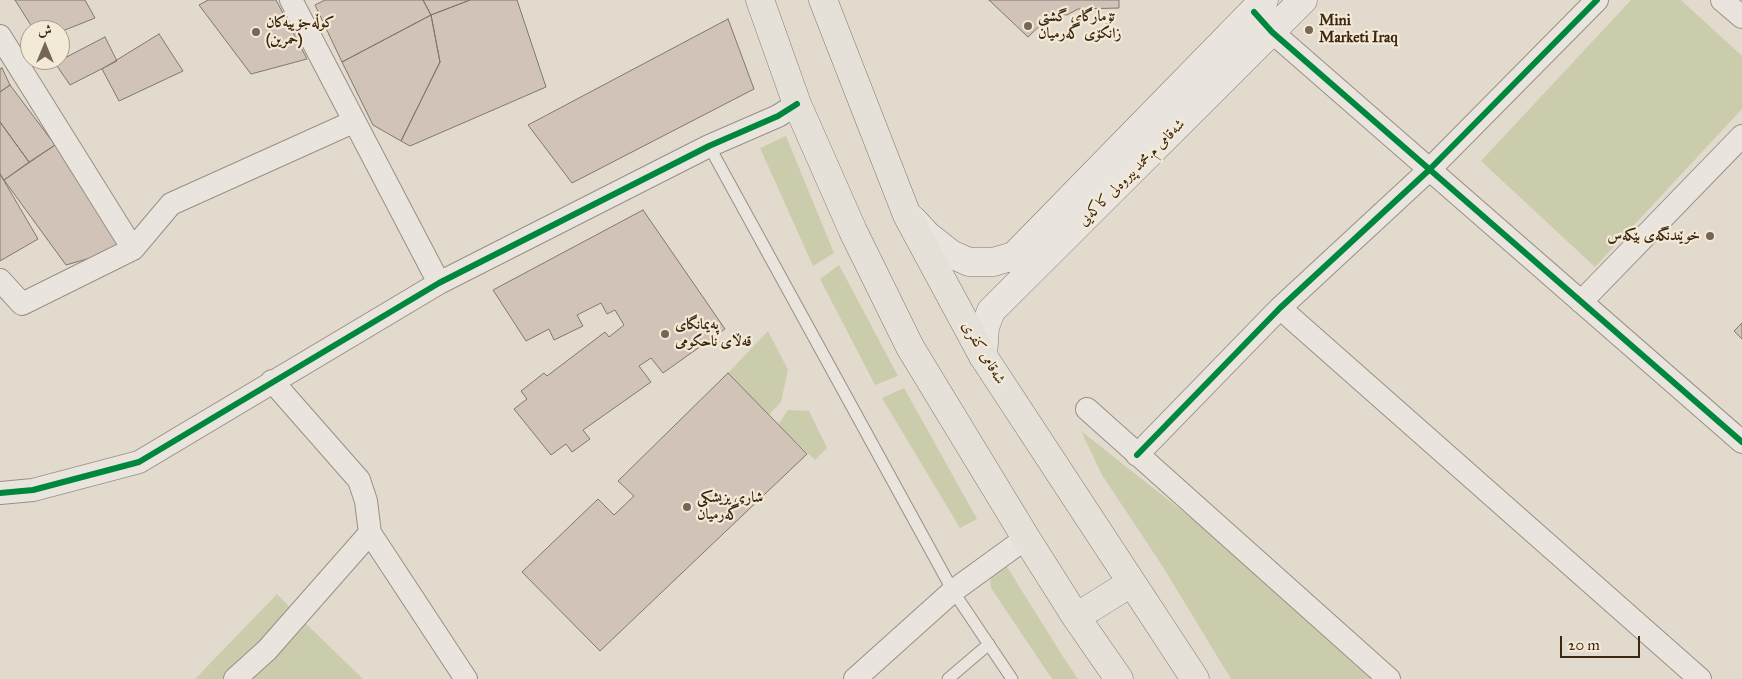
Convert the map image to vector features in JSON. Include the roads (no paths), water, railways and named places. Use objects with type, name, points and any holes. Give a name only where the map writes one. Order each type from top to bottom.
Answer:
[{"type":"highway","points":[[760,0],[797,104],[853,232],[910,347],[1026,538],[1076,617],[1119,679]]},
{"type":"highway","name":"شەقامی کفری","points":[[823,0],[907,214],[983,356],[1195,679]]},
{"type":"highway","points":[[1076,617],[1131,583]]},
{"type":"street","points":[[291,0],[353,122],[439,283]]},
{"type":"street","name":"شەقامی م.محمد پیروەلی کاکەیی","points":[[983,356],[985,327],[992,311],[1303,0]]},
{"type":"street","points":[[1137,455],[1280,308],[1429,170],[1597,0]]},
{"type":"street","points":[[1722,0],[1742,17]]},
{"type":"street","points":[[1259,6],[1272,32],[1742,442]]},
{"type":"street","name":"شەقامی م.محمد پیروەلی کاکەیی","points":[[907,214],[951,254],[969,262],[993,262],[1014,256],[1259,6]]},
{"type":"street","points":[[0,36],[133,249]]},
{"type":"street","points":[[0,493],[33,490],[138,462],[439,283],[709,146],[778,116],[797,104]]},
{"type":"street","points":[[0,280],[22,304],[133,249],[171,204],[353,122]]},
{"type":"street","points":[[1581,302],[1742,136]]},
{"type":"street","points":[[1280,308],[1700,679]]},
{"type":"street","points":[[272,381],[359,480],[366,501],[370,533],[466,679]]},
{"type":"street","points":[[1087,409],[1389,679]]},
{"type":"street","points":[[235,679],[267,650],[370,533]]},
{"type":"street","points":[[855,679],[953,591],[1026,538]]},
{"type":"lane","points":[[709,146],[953,591],[1012,679]]},
{"type":"lane","points":[[948,679],[988,644]]},
{"type":"place","name":"تۆمارگای گشتی زانکۆی گەرمیان","points":[[1028,26]]},
{"type":"place","name":"Mini Marketi Iraq","points":[[1309,30]]},
{"type":"place","name":"کوڵەجۆییەکان (حمرین)","points":[[256,32]]},
{"type":"place","name":"خوێندنگەی بێکەس","points":[[1710,236]]},
{"type":"place","name":"پەیمانگای قەڵای ناحکومی","points":[[665,334]]},
{"type":"place","name":"شاری پزیشکی گەرمیان","points":[[687,507]]}]
